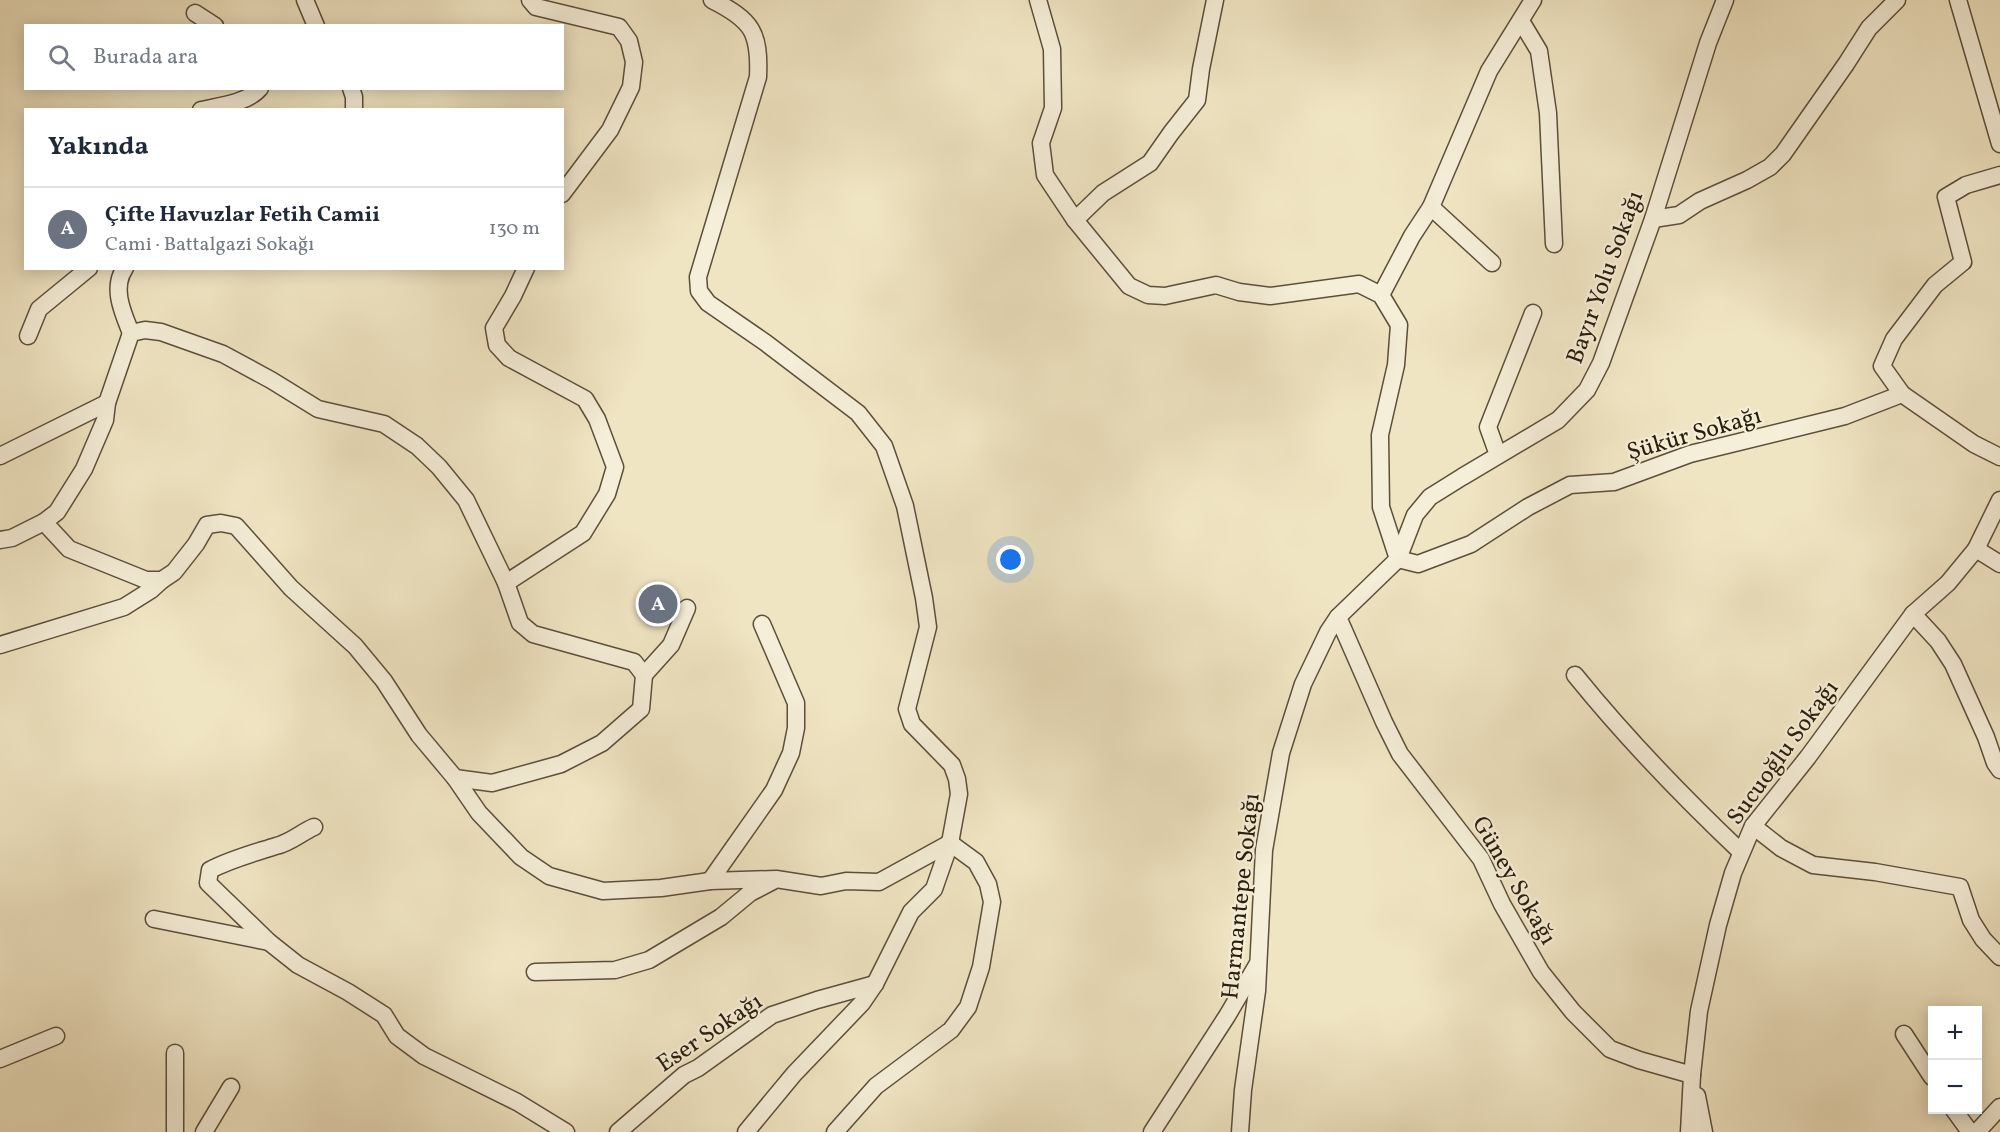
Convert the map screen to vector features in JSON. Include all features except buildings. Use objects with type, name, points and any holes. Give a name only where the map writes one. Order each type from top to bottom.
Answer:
[{"type":"street","points":[[305,0],[315,24]]},
{"type":"street","points":[[530,0],[536,7],[619,27],[629,40],[634,62],[631,87],[610,130],[564,191]]},
{"type":"street","points":[[712,0],[735,12],[754,31],[759,53],[758,77],[698,277],[699,291],[708,303],[766,343],[858,413],[884,446],[905,506],[928,627],[907,709],[912,724],[952,765],[959,795],[950,843],[934,889],[911,912],[862,1003],[794,1074],[746,1132]]},
{"type":"street","points":[[1038,0],[1052,49],[1053,108],[1041,143],[1045,175],[1075,220],[1129,286],[1148,295],[1165,296],[1216,285],[1239,292],[1270,296],[1359,284],[1381,295],[1399,325],[1396,365],[1380,435],[1381,507],[1398,559]]},
{"type":"street","points":[[1075,220],[1104,193],[1150,163],[1170,133],[1197,100],[1215,0]]},
{"type":"street","points":[[1381,295],[1412,236],[1431,207],[1488,71],[1533,0]]},
{"type":"street","name":"Bayır Yolu Sokağı","points":[[1398,559],[1415,515],[1430,497],[1558,420],[1587,390],[1601,363],[1653,219],[1708,43],[1725,0]]},
{"type":"street","points":[[1653,219],[1679,215],[1700,201],[1748,180],[1770,167],[1783,154],[1869,28],[1896,0]]},
{"type":"street","points":[[1958,0],[2000,144]]},
{"type":"street","points":[[195,14],[212,24]]},
{"type":"street","points":[[1521,21],[1539,51],[1548,113],[1554,244]]},
{"type":"street","points":[[209,108],[244,99],[258,90]]},
{"type":"street","points":[[352,90],[354,108]]},
{"type":"street","points":[[2000,175],[1966,185],[1946,197],[1964,262],[1935,285],[1894,339],[1882,366],[1902,394],[1974,444],[2000,457]]},
{"type":"street","points":[[1431,207],[1492,263]]},
{"type":"street","points":[[28,336],[39,309],[87,270]]},
{"type":"street","points":[[0,540],[12,538],[44,522],[57,512],[84,469],[105,420],[107,403],[131,333],[119,303],[118,285],[124,270]]},
{"type":"street","points":[[506,584],[583,533],[607,494],[615,467],[597,418],[585,399],[509,358],[497,345],[494,328],[525,270]]},
{"type":"street","points":[[1498,455],[1488,427],[1533,313]]},
{"type":"street","points":[[131,333],[145,330],[161,332],[223,354],[318,409],[384,424],[409,441],[439,467],[466,500],[506,584],[520,623],[533,634],[634,663],[644,675]]},
{"type":"street","name":"Şükür Sokağı","points":[[1398,559],[1418,564],[1471,544],[1528,507],[1570,485],[1614,482],[1690,454],[1845,416],[1902,394]]},
{"type":"street","points":[[0,456],[107,403]]},
{"type":"street","name":"Sucuoğlu Sokağı","points":[[1689,1132],[1692,1075],[1700,1011],[1718,925],[1733,873],[1753,826],[1808,757],[1913,614],[1948,583],[1976,549],[2000,500]]},
{"type":"street","points":[[44,522],[69,549],[146,580],[162,580]]},
{"type":"street","points":[[0,645],[124,606],[151,590],[174,572],[196,544],[207,525],[221,523],[236,526],[291,588],[355,646],[384,681],[419,735],[455,778],[479,813],[521,857],[549,876],[603,891],[661,888],[710,880],[776,879],[821,886],[846,881],[879,882],[950,843]]},
{"type":"street","points":[[1976,549],[2000,564]]},
{"type":"street","name":"Harmantepe Sokağı","points":[[1239,1132],[1257,991],[1264,850],[1281,753],[1303,684],[1328,632],[1338,617],[1398,559]]},
{"type":"street","points":[[455,778],[492,783],[561,764],[602,743],[641,709],[644,675],[671,645],[687,608]]},
{"type":"street","points":[[1913,614],[1938,641],[1953,664],[2000,770]]},
{"type":"street","name":"Güney Sokağı","points":[[1338,617],[1400,754],[1481,859],[1502,904],[1541,972],[1573,1012],[1610,1049],[1692,1075]]},
{"type":"street","points":[[710,880],[774,790],[791,753],[796,728],[796,703],[762,624]]},
{"type":"street","points":[[1575,675],[1606,714],[1741,852]]},
{"type":"street","points":[[1753,826],[1781,848],[1813,865],[1875,872],[1960,887],[1971,921],[1983,939],[2000,957]]},
{"type":"street","points":[[314,827],[278,846],[210,870],[208,883],[269,942],[298,964],[384,1015],[397,1036],[424,1056],[517,1102],[566,1132]]},
{"type":"street","points":[[835,1132],[876,1086],[951,1029],[968,1007],[981,967],[992,902],[988,884],[976,862],[950,843]]},
{"type":"street","points":[[535,972],[615,970],[649,960],[721,917],[750,893],[776,879]]},
{"type":"street","points":[[154,919],[269,942]]},
{"type":"street","points":[[1152,1132],[1215,1035],[1258,963]]},
{"type":"street","name":"Eser Sokağı","points":[[618,1132],[684,1075],[698,1068],[772,1015],[874,984]]},
{"type":"street","points":[[1904,1034],[1928,1071]]},
{"type":"street","points":[[0,1059],[56,1036]]},
{"type":"street","points":[[175,1132],[176,1053]]},
{"type":"street","name":"Sucuoğlu Sokağı","points":[[1692,1075],[1704,1132]]},
{"type":"street","points":[[204,1132],[231,1087]]},
{"type":"street","points":[[1977,1132],[2000,1107]]},
{"type":"street","points":[[1957,1114],[1970,1132]]},
{"type":"place","name":"Çifte Havuzlar Fetih Camii","points":[[658,604]]}]
